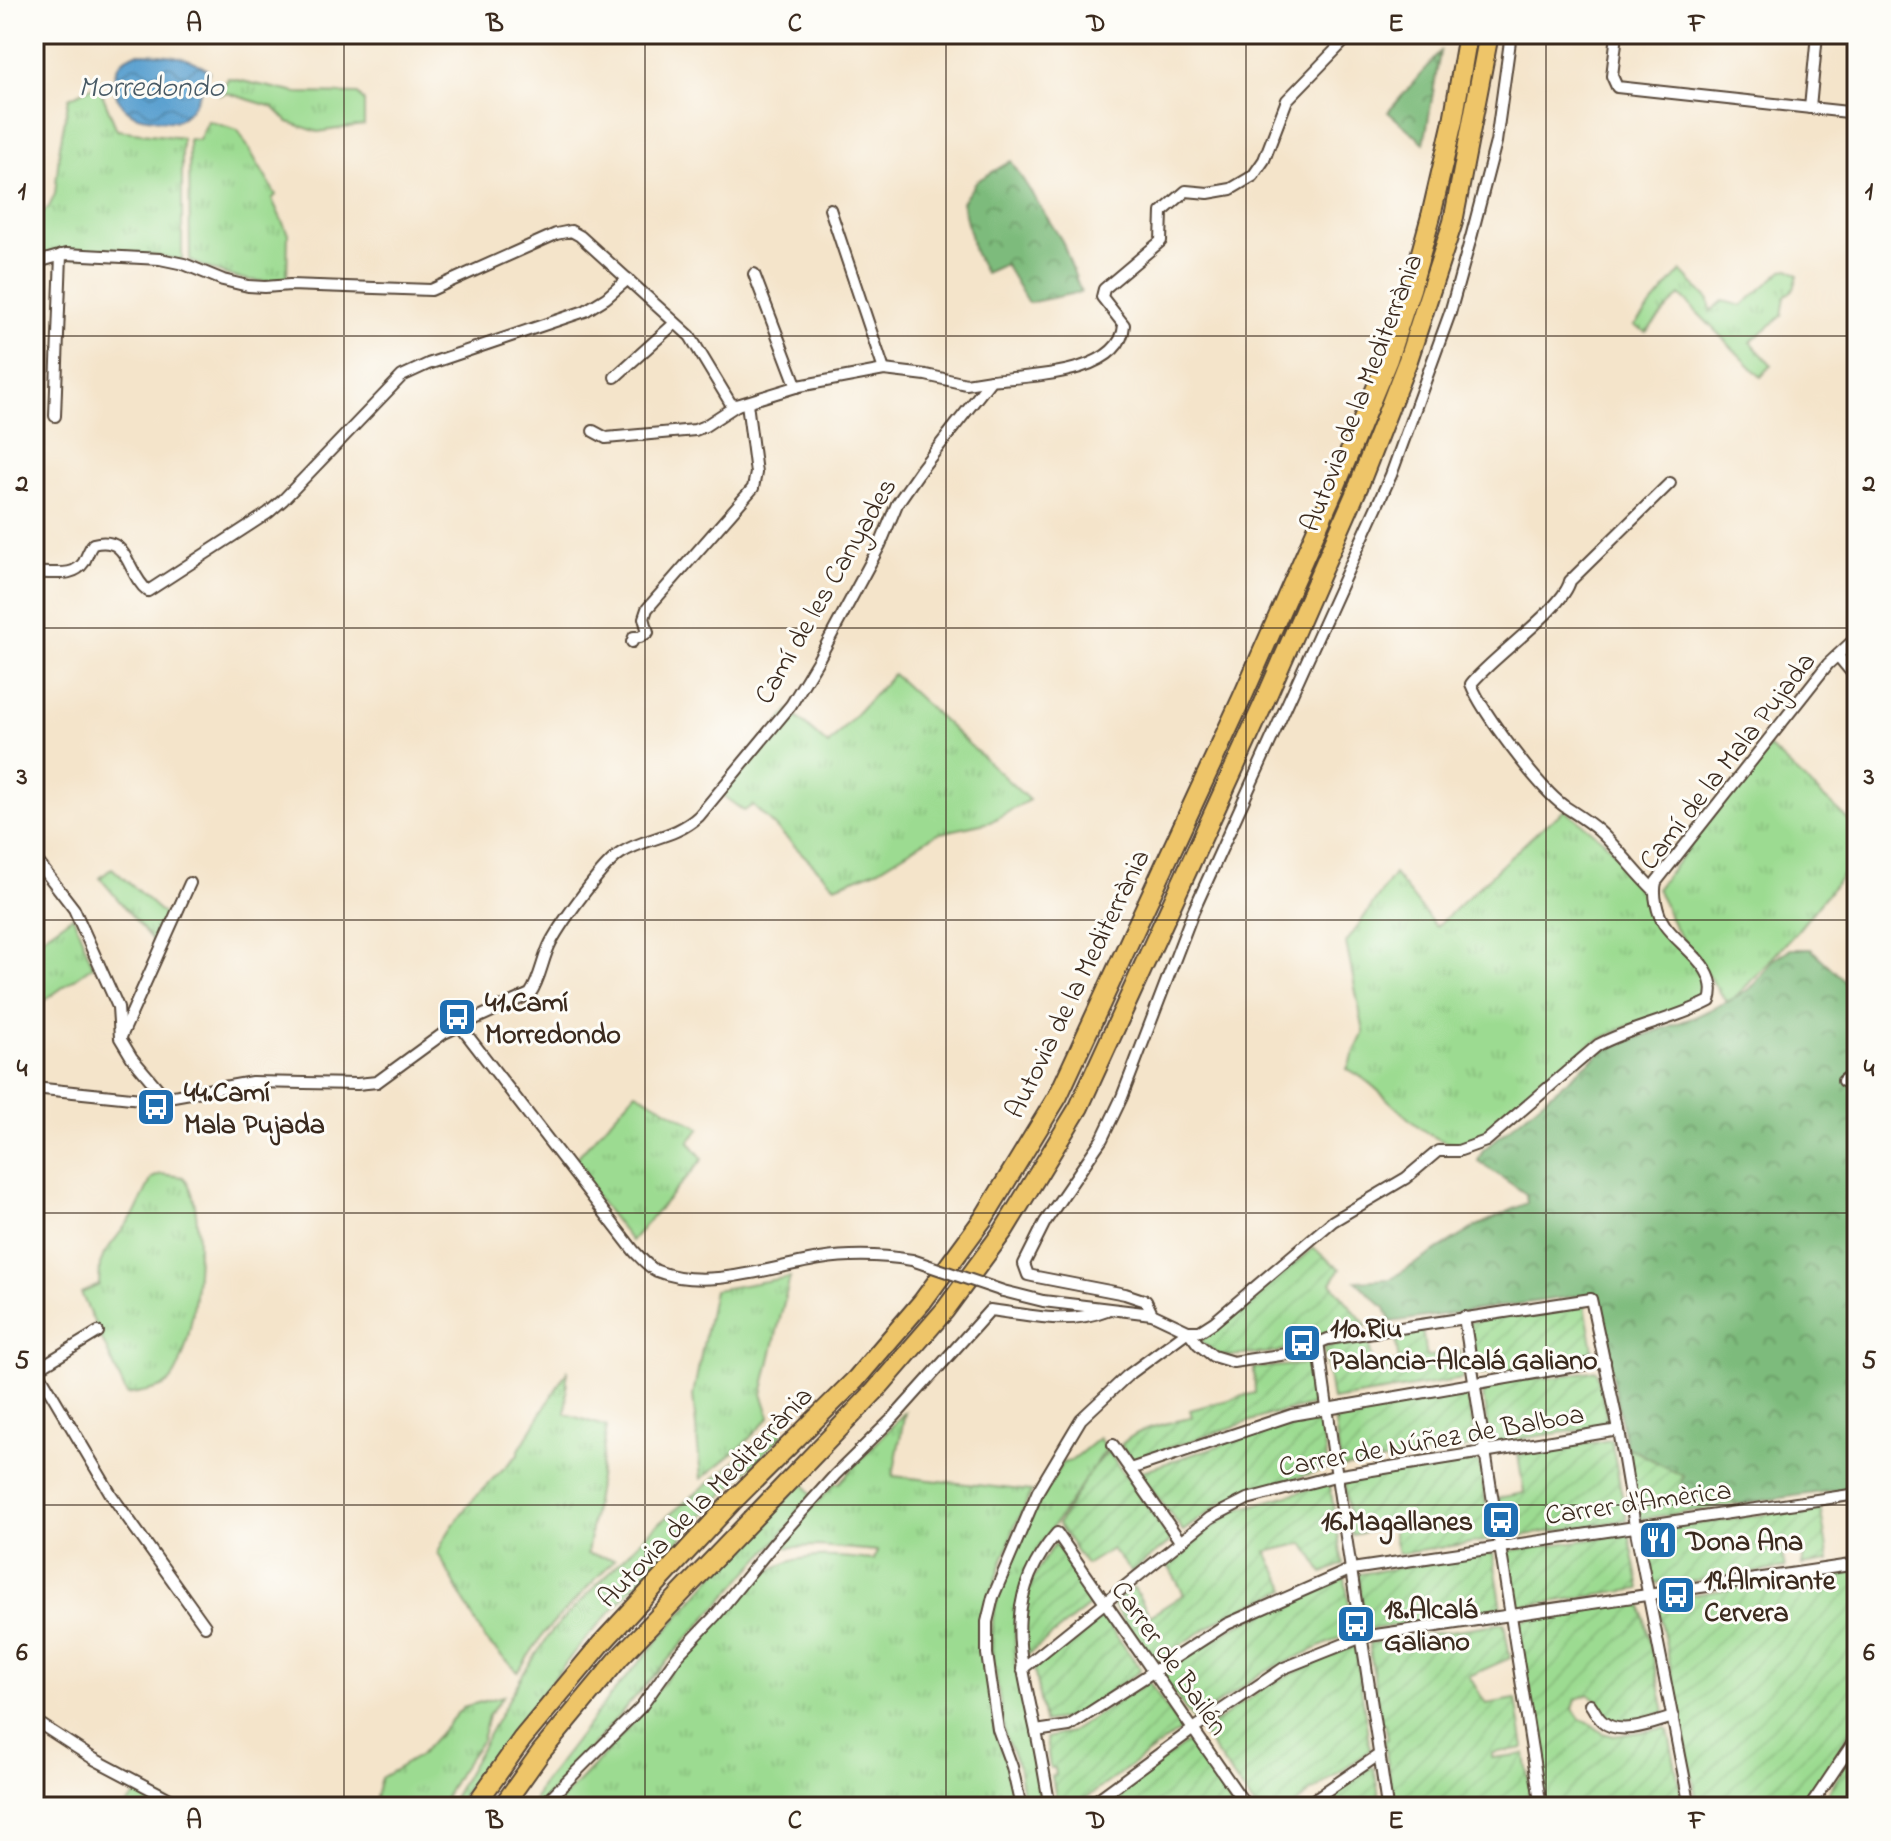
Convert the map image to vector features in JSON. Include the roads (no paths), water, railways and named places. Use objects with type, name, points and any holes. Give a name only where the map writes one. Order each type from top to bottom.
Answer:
[{"type":"highway","name":"Autovia de la Mediterrània","points":[[474,1807],[522,1739],[601,1644],[732,1502],[856,1379],[922,1302],[983,1219],[1058,1096],[1242,698],[1388,359],[1431,216],[1453,121],[1468,34]]},
{"type":"highway","name":"Autovia de la Mediterrània","points":[[502,1807],[541,1752],[620,1657],[875,1391],[945,1310],[1004,1230],[1079,1107],[1263,705],[1359,485],[1408,360],[1453,222],[1489,34]]},
{"type":"street","points":[[593,431],[606,438],[695,430],[742,404],[797,387],[884,370],[966,384],[1079,368],[1099,361],[1110,352],[1123,333],[1124,325],[1102,297],[1104,289],[1161,241],[1162,212],[1186,191],[1208,193],[1231,189],[1253,176],[1264,160],[1287,100],[1351,34]]},
{"type":"street","points":[[1152,1314],[1146,1301],[1028,1275],[1024,1264],[1045,1222],[1102,1139],[1122,1097],[1193,912],[1391,475],[1450,313],[1472,234],[1496,142],[1511,34]]},
{"type":"street","points":[[1617,34],[1612,76],[1617,87],[1857,113]]},
{"type":"street","points":[[1810,108],[1817,34]]},
{"type":"street","points":[[830,209],[884,370]]},
{"type":"street","points":[[34,263],[61,255],[160,259],[184,264],[223,280],[265,287],[290,285],[431,290],[556,234],[571,231],[697,344],[725,397],[731,404],[742,404]]},
{"type":"street","points":[[55,416],[61,255]]},
{"type":"street","points":[[754,274],[797,387]]},
{"type":"street","points":[[34,573],[69,573],[76,570],[93,544],[105,540],[115,543],[121,550],[140,584],[148,591],[283,500],[402,376],[428,364],[585,311],[628,279]]},
{"type":"street","points":[[615,377],[675,323]]},
{"type":"street","name":"Camí de les Canyades","points":[[34,1088],[151,1100],[252,1082],[377,1082],[444,1033],[530,994],[538,981],[551,943],[594,881],[620,854],[685,828],[699,816],[791,705],[880,545],[897,504],[991,380]]},
{"type":"street","points":[[632,642],[634,637],[648,632],[644,618],[647,609],[753,488],[756,473],[742,404]]},
{"type":"street","points":[[1654,890],[1598,830],[1564,806],[1524,763],[1478,702],[1471,684],[1552,607],[1570,581],[1670,483]]},
{"type":"street","name":"Camí de la Mala Pujada","points":[[1188,1331],[1200,1331],[1214,1322],[1333,1221],[1406,1178],[1438,1151],[1458,1151],[1486,1141],[1598,1045],[1631,1030],[1687,1014],[1710,1001],[1712,985],[1707,974],[1689,948],[1664,924],[1654,890],[1656,882],[1828,664],[1857,637]]},
{"type":"street","points":[[1838,656],[1857,679]]},
{"type":"street","points":[[34,857],[74,909],[118,1007],[120,1038],[132,1058],[164,1096]]},
{"type":"street","points":[[120,1038],[190,883]]},
{"type":"street","points":[[461,1027],[634,1251],[655,1270],[680,1276],[735,1278],[822,1259],[873,1254],[912,1260],[1003,1291],[1057,1303],[1152,1314],[1188,1331],[1213,1356],[1233,1362],[1294,1353],[1318,1341],[1591,1299],[1619,1430],[1690,1807]]},
{"type":"street","points":[[1843,1081],[1857,1070]]},
{"type":"street","points":[[541,1807],[641,1707],[678,1655],[715,1616],[775,1542],[990,1310],[1085,1319],[1111,1308]]},
{"type":"street","points":[[1464,1317],[1541,1807]]},
{"type":"street","points":[[1021,1807],[1012,1767],[998,1729],[987,1654],[987,1622],[993,1597],[1038,1491],[1081,1419],[1127,1376],[1188,1331]]},
{"type":"street","points":[[98,1332],[36,1370],[112,1496],[205,1626]]},
{"type":"street","points":[[1318,1341],[1335,1476],[1387,1807]]},
{"type":"street","points":[[1130,1469],[1282,1418],[1605,1361]]},
{"type":"street","name":"Carrer de Núñez de Balboa","points":[[1022,1669],[1180,1541],[1228,1507],[1281,1489],[1335,1476],[1619,1430]]},
{"type":"street","points":[[1113,1445],[1180,1541]]},
{"type":"street","name":"Carrer d'Amèrica","points":[[1036,1731],[1069,1726],[1227,1624],[1352,1569],[1857,1494]]},
{"type":"street","name":"Carrer de Bailén","points":[[1022,1669],[1019,1651],[1022,1601],[1037,1559],[1057,1533],[1247,1807]]},
{"type":"street","points":[[1074,1807],[1090,1805],[1192,1730],[1284,1668],[1362,1637],[1857,1564]]},
{"type":"street","points":[[1022,1669],[1050,1807]]},
{"type":"street","points":[[1590,1704],[1603,1723],[1618,1727],[1673,1717]]},
{"type":"street","points":[[34,1720],[94,1759],[185,1807]]},
{"type":"street","points":[[1810,1807],[1857,1737]]},
{"type":"street","points":[[1303,1807],[1380,1754]]},
{"type":"water","name":"Morredondo","points":[[137,53],[185,59],[209,72],[195,102],[181,119],[170,121],[139,117],[120,102],[114,83],[115,73],[126,58]]},
{"type":"place","name":"41.Camí Morredondo","points":[[457,1017]]},
{"type":"place","name":"44.Camí Mala Pujada","points":[[156,1107]]},
{"type":"place","name":"110.Riu Palancia-Alcalá Galiano","points":[[1302,1343]]},
{"type":"place","name":"16.Magallanes","points":[[1501,1520]]},
{"type":"place","name":"Dona Ana","points":[[1658,1540]]},
{"type":"place","name":"19.Almirante Cervera","points":[[1676,1595]]},
{"type":"place","name":"18.Alcalá Galiano","points":[[1356,1624]]}]
